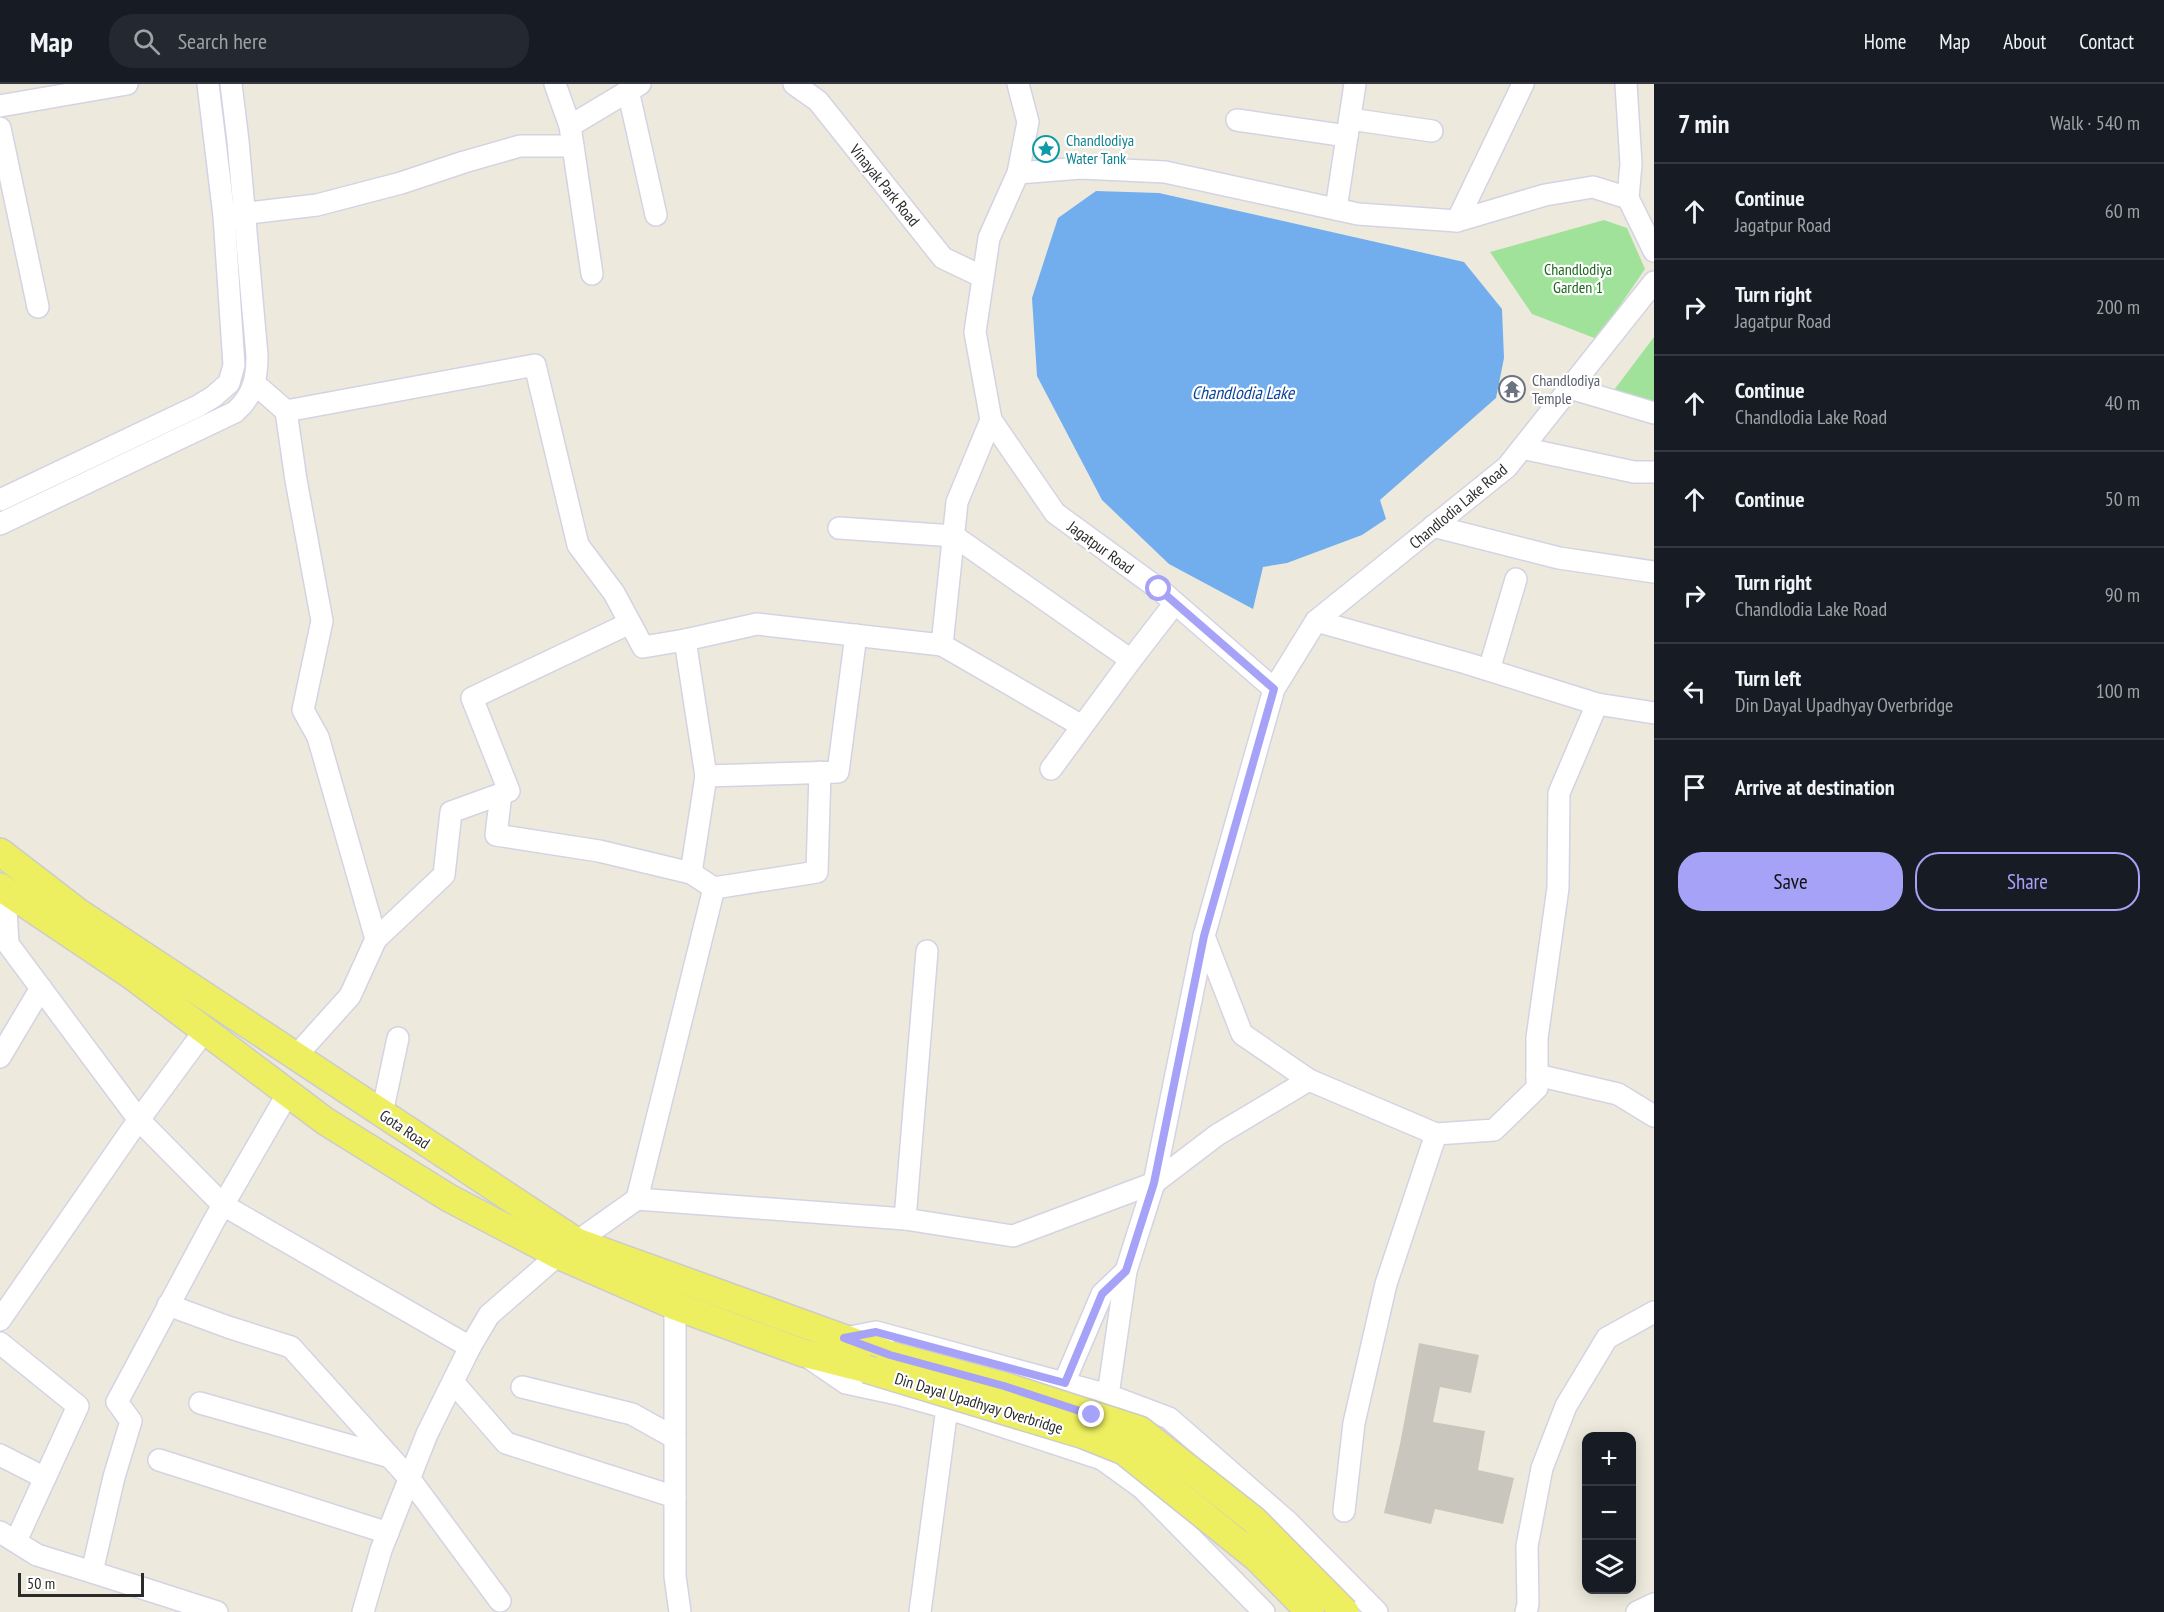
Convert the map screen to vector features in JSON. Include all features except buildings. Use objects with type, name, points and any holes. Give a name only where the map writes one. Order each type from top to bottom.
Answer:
[{"type":"main road","name":"Gota Road","points":[[0,852],[78,912],[382,1113],[568,1249],[844,1338]]},
{"type":"main road","name":"Gota Road","points":[[2,889],[131,975],[325,1120],[449,1198],[568,1249],[675,1306],[803,1353]]},
{"type":"main road","name":"Din Dayal Upadhyay Overbridge","points":[[844,1338],[890,1355],[1004,1386],[1140,1430],[1254,1520],[1344,1612]]},
{"type":"main road","name":"Din Dayal Upadhyay Overbridge","points":[[803,1353],[866,1369],[1084,1435],[1124,1451],[1257,1558],[1310,1612]]},
{"type":"street","points":[[0,106],[127,84]]},
{"type":"street","points":[[0,524],[235,412],[249,398],[255,384],[256,356],[235,214],[208,84]]},
{"type":"street","points":[[0,500],[182,415],[213,397],[229,383],[234,365],[235,214],[231,84]]},
{"type":"street","points":[[555,84],[571,136],[592,274]]},
{"type":"street","name":"Vinayak Park Road","points":[[795,84],[818,101],[944,258],[983,277]]},
{"type":"street","name":"Jagatpur Road","points":[[1018,84],[1028,122],[1018,173],[989,238],[975,332],[991,420],[1055,513],[1159,589],[1274,689]]},
{"type":"street","points":[[1336,209],[1355,84]]},
{"type":"street","points":[[1456,221],[1522,84]]},
{"type":"street","points":[[1626,84],[1631,164],[1628,198],[1654,251]]},
{"type":"street","points":[[235,214],[317,205],[401,183],[520,146],[571,136],[635,87],[656,215]]},
{"type":"street","points":[[1237,120],[1432,131]]},
{"type":"street","points":[[0,128],[38,307]]},
{"type":"street","points":[[1018,173],[1081,168],[1165,172],[1358,214],[1456,221],[1545,195],[1593,187],[1628,198]]},
{"type":"street","name":"Chandlodia Lake Road","points":[[1274,689],[1316,621],[1507,466],[1654,282]]},
{"type":"street","points":[[286,411],[535,365],[578,545],[614,593],[643,647],[757,624],[942,645],[1082,726]]},
{"type":"street","points":[[255,384],[286,411],[296,480],[322,621],[303,710],[318,737],[376,939]]},
{"type":"street","points":[[1570,388],[1654,413]]},
{"type":"street","points":[[942,645],[957,502],[991,420]]},
{"type":"street","points":[[1522,448],[1634,472],[1654,472]]},
{"type":"street","points":[[1433,526],[1559,558],[1654,573]]},
{"type":"street","points":[[839,528],[954,536],[1131,660]]},
{"type":"street","points":[[1489,670],[1516,579]]},
{"type":"street","points":[[1050,769],[1175,603]]},
{"type":"street","points":[[1316,621],[1489,670],[1597,704],[1654,713]]},
{"type":"street","points":[[296,1056],[350,996],[376,939],[444,875],[451,812],[509,791],[472,698],[630,623]]},
{"type":"street","points":[[706,776],[838,772],[856,635]]},
{"type":"street","points":[[685,640],[706,776],[691,873]]},
{"type":"street","points":[[1102,1459],[1107,1395],[1126,1271],[1154,1183],[1204,936],[1274,689]]},
{"type":"street","points":[[1204,936],[1242,1034],[1309,1080],[1436,1134],[1494,1130],[1537,1088],[1537,1038],[1558,888],[1559,793],[1597,704]]},
{"type":"street","points":[[501,794],[496,835],[599,850],[691,873],[714,888],[817,872],[820,772]]},
{"type":"street","points":[[363,1612],[388,1533],[427,1434],[470,1347],[489,1316],[568,1249],[637,1199],[714,888]]},
{"type":"street","points":[[2,889],[3,924],[8,944],[139,1120],[223,1205],[470,1347]]},
{"type":"street","points":[[905,1219],[927,951]]},
{"type":"street","points":[[0,1057],[41,988]]},
{"type":"street","points":[[0,1320],[139,1120],[205,1030]]},
{"type":"street","points":[[382,1113],[398,1038]]},
{"type":"street","points":[[1537,1075],[1618,1094],[1654,1116]]},
{"type":"street","points":[[637,1199],[905,1219],[1013,1236],[1154,1183],[1217,1135],[1309,1080]]},
{"type":"street","points":[[92,1572],[114,1477],[131,1421],[117,1402],[223,1205],[288,1092]]},
{"type":"street","points":[[1344,1511],[1354,1423],[1386,1284],[1436,1134]]},
{"type":"street","points":[[1065,1383],[1102,1294],[1126,1271]]},
{"type":"street","points":[[168,1305],[291,1347],[410,1478],[500,1601]]},
{"type":"street","points":[[675,1306],[675,1576],[680,1612]]},
{"type":"street","points":[[1526,1612],[1528,1604],[1527,1546],[1542,1468],[1566,1406],[1606,1338],[1654,1312]]},
{"type":"street","points":[[844,1338],[876,1332],[1107,1395],[1169,1418],[1288,1522],[1377,1612]]},
{"type":"street","points":[[0,1343],[78,1406],[45,1478],[8,1537],[37,1555],[217,1612]]},
{"type":"street","points":[[803,1353],[846,1383],[947,1408],[1102,1459],[1142,1488],[1264,1612]]},
{"type":"street","points":[[453,1382],[506,1443],[675,1497]]},
{"type":"street","points":[[522,1387],[632,1414],[675,1438]]},
{"type":"street","points":[[200,1403],[391,1457]]},
{"type":"street","points":[[920,1612],[947,1408]]},
{"type":"street","points":[[0,1455],[45,1478]]},
{"type":"street","points":[[159,1460],[388,1533]]},
{"type":"street","points":[[1637,1612],[1654,1604]]},
{"type":"green space","name":"Chandlodiya Garden 1","points":[[1604,220],[1627,228],[1645,269],[1597,339],[1532,314],[1490,252]]},
{"type":"green space","points":[[1654,337],[1654,407],[1611,394]]},
{"type":"water","name":"Chandlodia Lake","points":[[1096,191],[1159,193],[1464,262],[1502,309],[1504,358],[1496,398],[1380,500],[1386,519],[1362,535],[1287,563],[1263,567],[1253,609],[1169,564],[1102,500],[1037,376],[1032,298],[1058,218]]},
{"type":"place","name":"Chandlodiya Water Tank","points":[[1046,149]]},
{"type":"place","name":"Chandlodiya Temple","points":[[1512,389]]},
{"type":"route","points":[[1092,1415],[1004,1386],[890,1355],[844,1338],[876,1332],[1065,1383],[1102,1294],[1126,1271],[1154,1183],[1204,936],[1274,689],[1159,589]]}]
